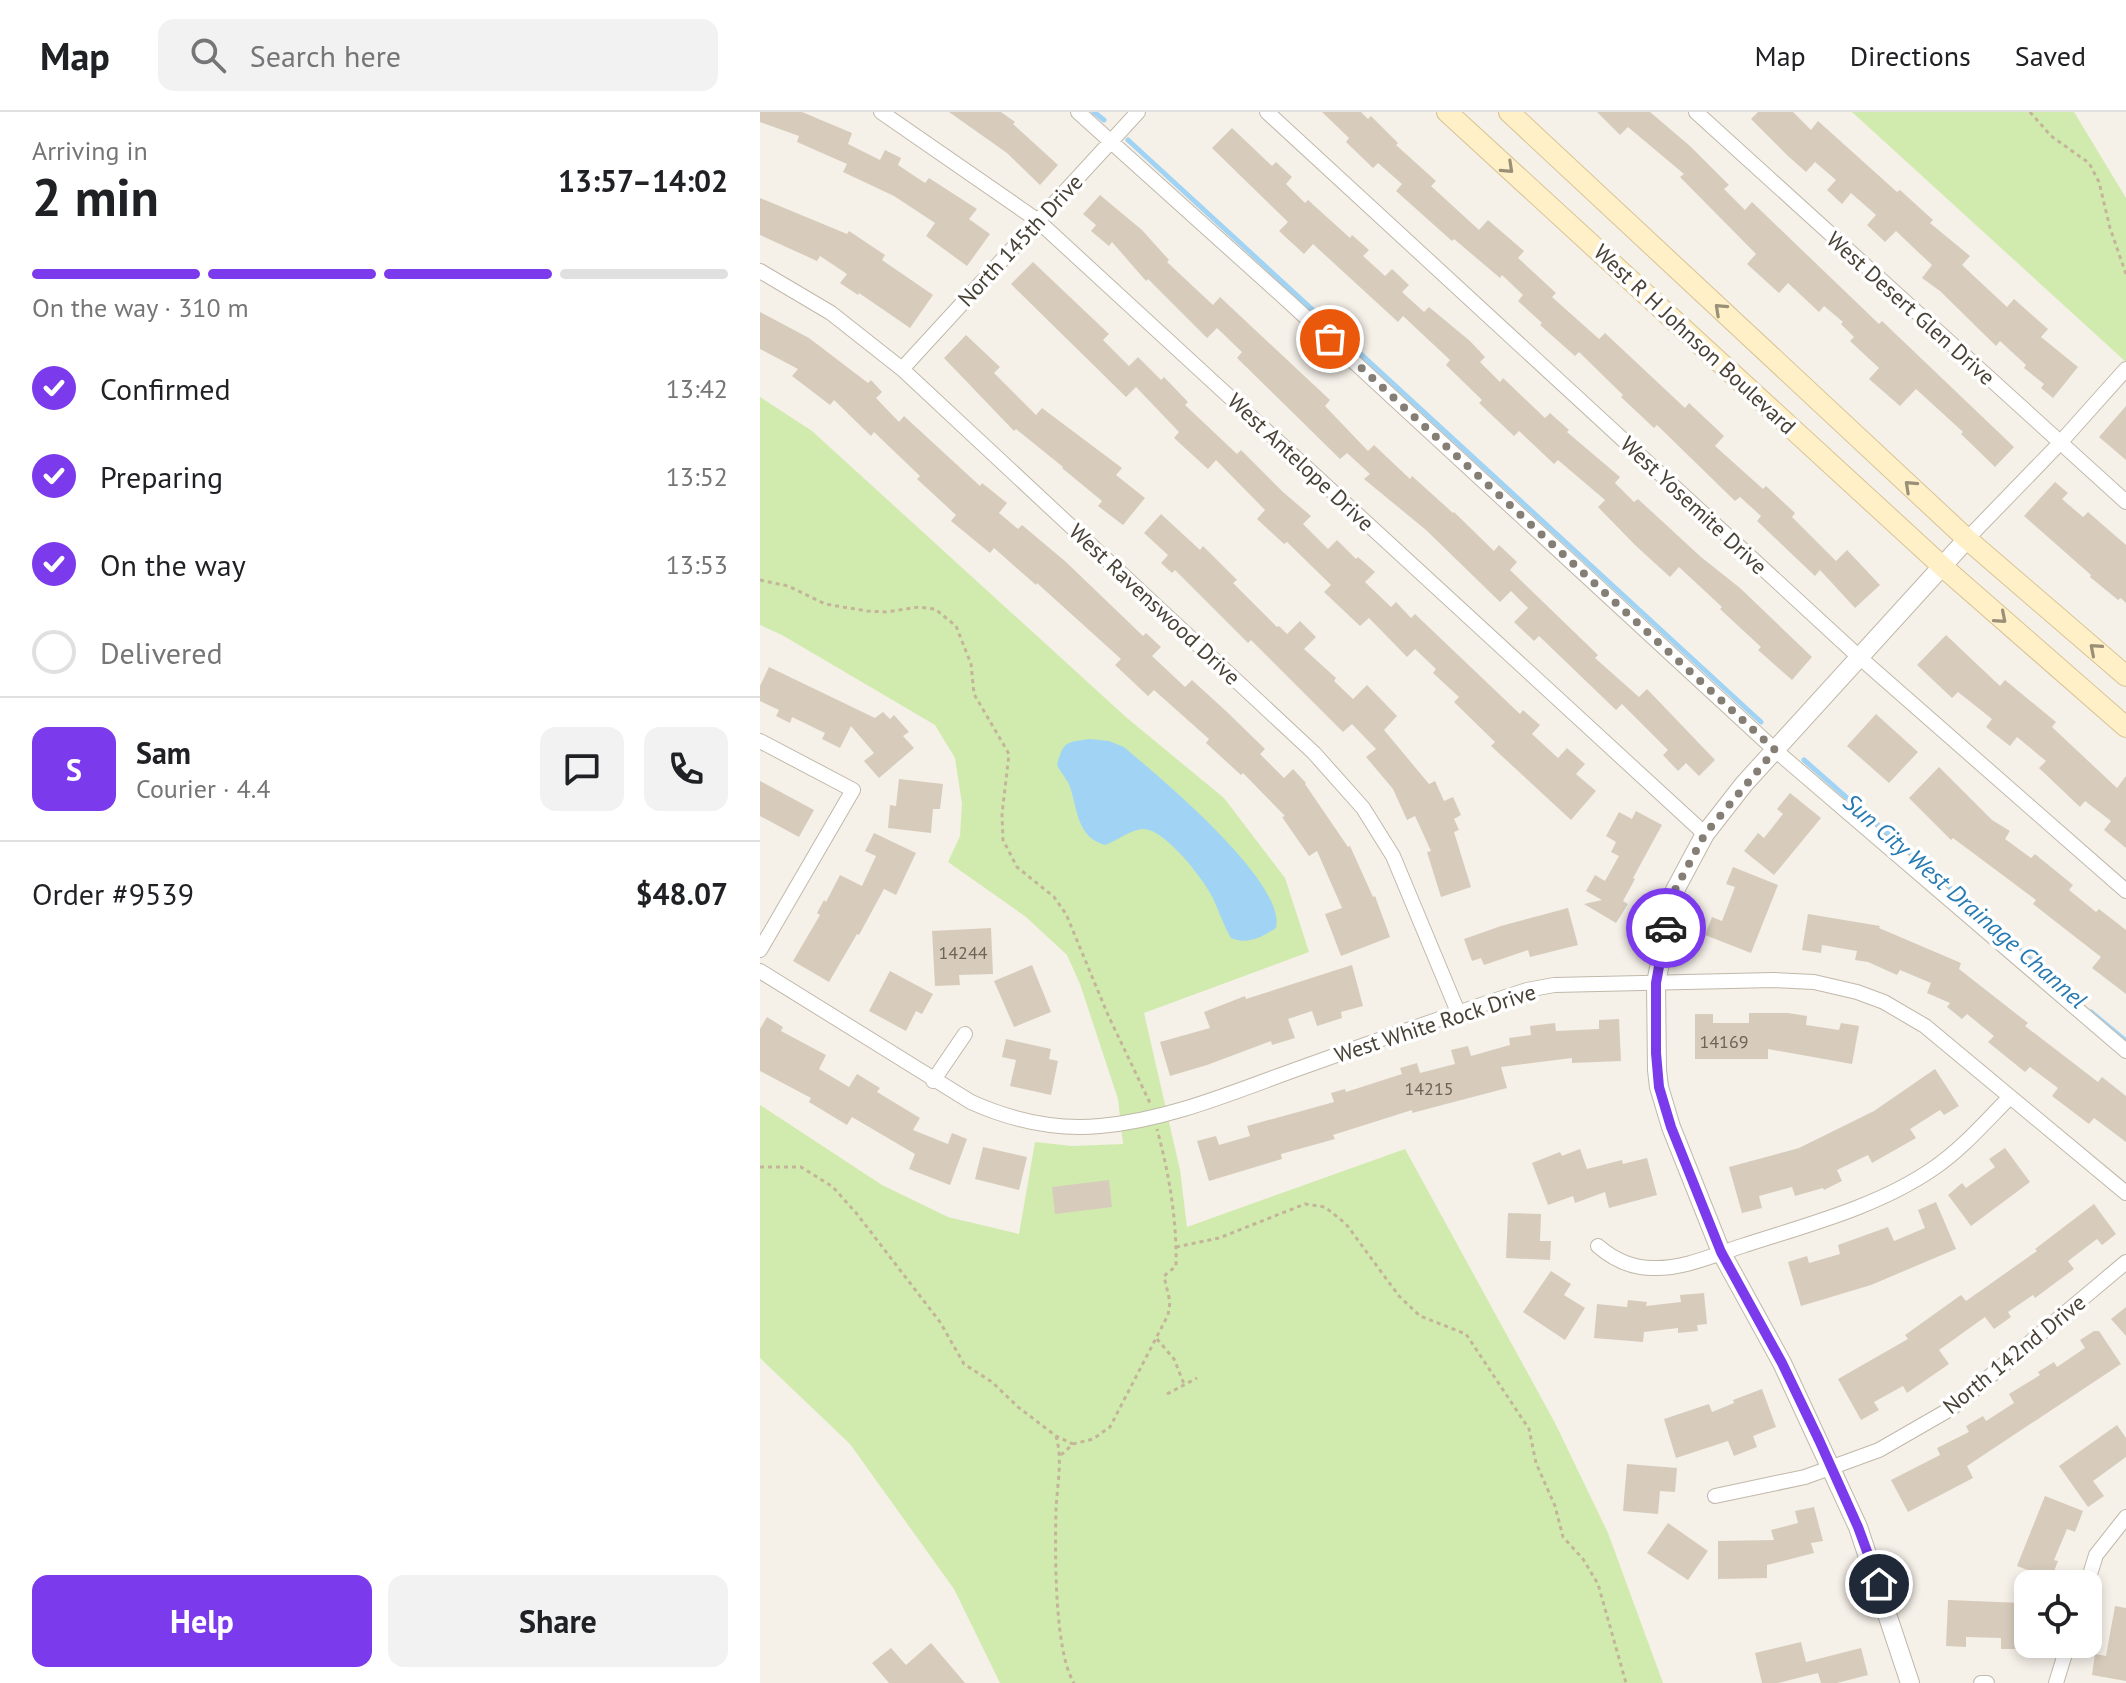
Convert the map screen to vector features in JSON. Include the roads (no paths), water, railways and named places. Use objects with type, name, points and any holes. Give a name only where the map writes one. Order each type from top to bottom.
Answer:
[{"type":"main road","name":"West R H Johnson Boulevard","points":[[1447,112],[1943,567],[2126,727]]},
{"type":"main road","name":"West R H Johnson Boulevard","points":[[1509,112],[1967,539],[2126,676]]},
{"type":"street","name":"West Antelope Drive","points":[[881,112],[1037,220],[1705,834]]},
{"type":"street","points":[[1078,112],[1776,748],[2126,1051]]},
{"type":"street","name":"West Yosemite Drive","points":[[1267,112],[1858,656],[2126,891]]},
{"type":"street","name":"West Desert Glen Drive","points":[[1696,112],[2126,502]]},
{"type":"street","name":"North 145th Drive","points":[[902,369],[1133,118]]},
{"type":"street","name":"West Ravenswood Drive","points":[[760,271],[831,313],[902,369],[1314,753],[1363,808],[1393,856],[1458,1012]]},
{"type":"street","points":[[1910,1683],[1858,1527],[1782,1363],[1721,1252],[1679,1148],[1659,1087],[1656,983],[1660,953],[1674,892],[1705,834],[1858,656],[2126,369]]},
{"type":"street","points":[[760,741],[853,790],[760,950]]},
{"type":"street","name":"West White Rock Drive","points":[[760,971],[933,1081],[986,1109],[1032,1123],[1099,1126],[1154,1117],[1527,990],[1554,985],[1814,982],[1884,1002],[1925,1026],[2126,1193]]},
{"type":"street","points":[[933,1081],[965,1034]]},
{"type":"street","points":[[1598,1246],[1619,1261],[1656,1268],[1721,1252],[1872,1201],[1914,1180],[1951,1155],[2010,1097]]},
{"type":"street","name":"North 142nd Drive","points":[[1715,1496],[1805,1477],[1879,1450],[1952,1408],[2126,1262]]},
{"type":"street","points":[[2091,1570],[2096,1555],[2126,1517]]},
{"type":"street","points":[[2056,1683],[2064,1658]]},
{"type":"street","points":[[1981,1683],[1987,1683]]},
{"type":"water","points":[[1090,739],[1109,741],[1124,747],[1217,831],[1262,884],[1274,908],[1276,928],[1249,940],[1231,938],[1213,898],[1198,876],[1171,845],[1152,831],[1134,831],[1105,845],[1089,836],[1080,822],[1069,784],[1057,765],[1061,751],[1067,744]]},
{"type":"waterway","name":"Sun City West Drainage Channel","points":[[1094,112],[1104,120]]},
{"type":"waterway","name":"Sun City West Drainage Channel","points":[[1128,140],[1761,722]]},
{"type":"waterway","name":"Sun City West Drainage Channel","points":[[1804,760],[2059,984]]},
{"type":"waterway","name":"Sun City West Drainage Channel","points":[[2091,1012],[2126,1041]]}]
